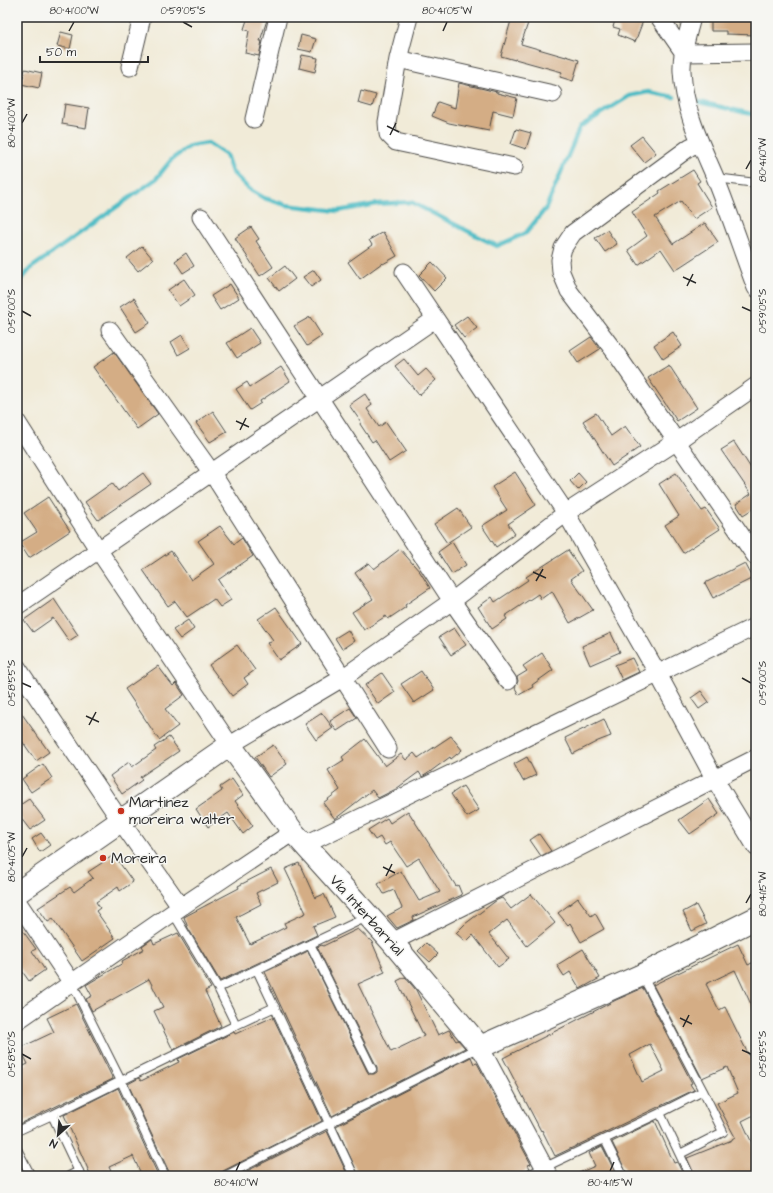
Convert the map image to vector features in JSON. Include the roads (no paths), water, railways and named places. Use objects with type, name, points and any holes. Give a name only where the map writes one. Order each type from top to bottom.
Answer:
[{"type":"main road","points":[[17,893],[230,745]]},
{"type":"main road","name":"Vía Interbarrial","points":[[230,745],[299,839],[392,942],[480,1047]]},
{"type":"main road","points":[[480,1047],[642,975],[755,920]]},
{"type":"street","points":[[130,67],[142,17]]},
{"type":"street","points":[[254,119],[278,17]]},
{"type":"street","points":[[409,17],[398,59],[387,122],[388,134],[396,142],[514,167]]},
{"type":"street","points":[[659,17],[684,53]]},
{"type":"street","points":[[692,17],[682,69],[689,114],[699,143],[715,178],[756,288]]},
{"type":"street","points":[[684,53],[756,52]]},
{"type":"street","points":[[398,59],[553,94]]},
{"type":"street","points":[[699,143],[690,147],[573,233],[563,248],[560,260],[560,272],[569,291],[615,352],[756,557]]},
{"type":"street","points":[[201,217],[452,601],[508,681]]},
{"type":"street","points":[[404,272],[566,513],[658,674],[714,778],[756,846]]},
{"type":"street","points":[[17,606],[320,400],[435,319]]},
{"type":"street","points":[[110,330],[212,473],[344,677],[388,749]]},
{"type":"street","points":[[17,422],[99,551],[230,745],[344,677],[452,601],[566,513],[677,441],[756,386]]},
{"type":"street","points":[[17,1021],[177,910],[299,839],[658,674],[756,626]]},
{"type":"street","points":[[17,667],[120,820],[177,910]]},
{"type":"street","points":[[392,942],[756,758]]},
{"type":"street","points":[[17,901],[72,983]]},
{"type":"street","points":[[480,1047],[547,1172]]},
{"type":"lane","points":[[715,178],[756,183]]},
{"type":"lane","points":[[177,910],[236,1025]]},
{"type":"lane","points":[[218,988],[369,916]]},
{"type":"lane","points":[[310,944],[372,1069]]},
{"type":"lane","points":[[257,970],[354,1176]]},
{"type":"lane","points":[[642,975],[723,1132],[680,1154]]},
{"type":"lane","points":[[72,983],[121,1081],[165,1176]]},
{"type":"lane","points":[[17,1131],[274,1007]]},
{"type":"lane","points":[[225,1176],[480,1047]]},
{"type":"lane","points":[[526,1176],[547,1172],[605,1140],[703,1091]]},
{"type":"lane","points":[[660,1112],[690,1176]]},
{"type":"lane","points":[[52,1115],[80,1174],[69,1176]]},
{"type":"lane","points":[[605,1140],[622,1176]]},
{"type":"lane","points":[[17,1148],[31,1176]]},
{"type":"waterway","points":[[17,285],[31,268],[156,179],[172,159],[190,146],[208,143],[226,155],[232,172],[249,189],[264,198],[286,205],[338,211],[377,204],[411,202],[497,246],[526,233],[546,208],[580,127],[629,96],[648,92],[674,97]]},
{"type":"waterway","points":[[699,102],[756,115]]},
{"type":"place","name":"Martinez moreira walter","points":[[121,811]]},
{"type":"place","name":"Moreira","points":[[103,858]]}]
